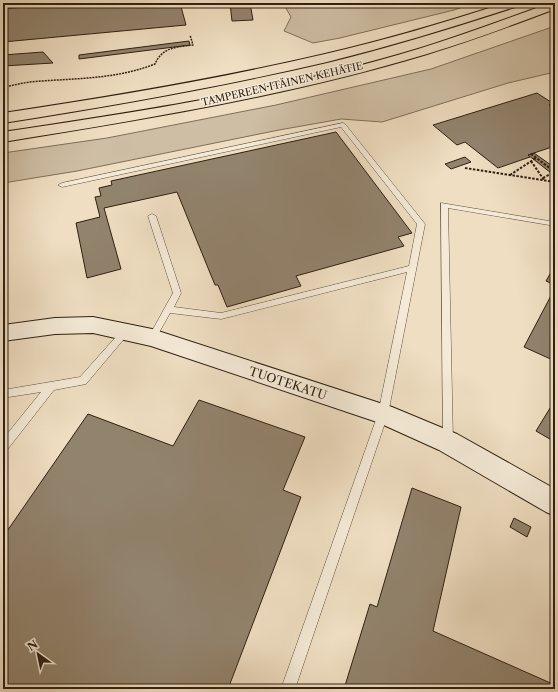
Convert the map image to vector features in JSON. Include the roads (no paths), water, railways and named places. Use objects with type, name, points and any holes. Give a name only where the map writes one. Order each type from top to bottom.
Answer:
[{"type":"highway","name":"TAMPEREEN ITÄINEN KEHÄTIE","points":[[3,118],[148,95],[286,68],[400,39],[470,19],[517,3]]},
{"type":"highway","name":"TAMPEREEN ITÄINEN KEHÄTIE","points":[[3,137],[155,112],[296,83],[368,65],[491,29],[555,5]]},
{"type":"highway","points":[[491,29],[555,15]]},
{"type":"street","name":"TUOTEKATU","points":[[3,333],[55,326],[100,326],[152,338],[383,414],[448,442],[555,503]]},
{"type":"lane","points":[[62,185],[343,125],[421,224],[383,414],[288,689]]},
{"type":"lane","points":[[448,442],[444,206],[555,224]]},
{"type":"lane","points":[[152,216],[176,293],[152,338]]},
{"type":"lane","points":[[168,309],[221,316],[412,268]]},
{"type":"lane","points":[[3,392],[9,393],[84,381],[126,332]]},
{"type":"lane","points":[[3,447],[50,386]]}]
